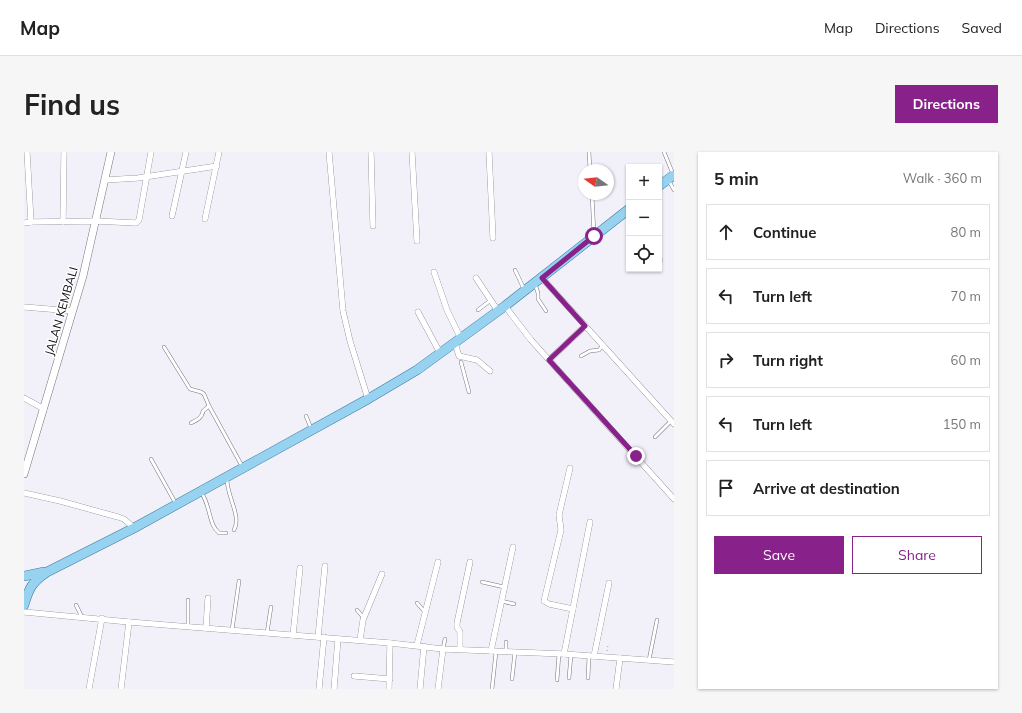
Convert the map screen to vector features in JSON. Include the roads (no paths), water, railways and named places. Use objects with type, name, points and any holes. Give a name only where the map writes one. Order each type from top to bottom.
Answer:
[{"type":"main road","points":[[662,184],[672,177]]},
{"type":"main road","points":[[24,605],[32,585],[37,579],[47,572],[134,528],[368,399],[416,370],[502,309],[594,236],[626,214]]},
{"type":"main road","points":[[24,576],[47,572]]},
{"type":"street","points":[[27,152],[31,222]]},
{"type":"street","points":[[63,222],[64,152]]},
{"type":"street","name":"JALAN KEMBALI","points":[[24,474],[73,311],[96,221],[111,152]]},
{"type":"street","points":[[24,223],[96,221],[138,222],[151,152]]},
{"type":"street","points":[[172,216],[186,152]]},
{"type":"street","points":[[205,219],[219,152]]},
{"type":"street","points":[[329,152],[343,311],[350,341],[368,399]]},
{"type":"street","points":[[371,152],[373,226]]},
{"type":"street","points":[[412,152],[417,241]]},
{"type":"street","points":[[489,152],[493,238]]},
{"type":"street","points":[[105,180],[138,178],[217,166]]},
{"type":"street","points":[[434,272],[458,341],[460,360],[476,360],[490,371]]},
{"type":"street","points":[[476,278],[491,300],[502,309],[531,340],[674,499]]},
{"type":"street","points":[[538,281],[603,345],[672,423]]},
{"type":"street","points":[[24,307],[73,311]]},
{"type":"street","points":[[418,312],[440,353]]},
{"type":"street","points":[[549,360],[585,326]]},
{"type":"street","points":[[24,398],[44,409]]},
{"type":"street","points":[[570,468],[560,515],[561,530],[544,601],[549,604],[572,609]]},
{"type":"street","points":[[24,493],[118,517],[124,519],[134,528]]},
{"type":"street","points":[[561,654],[590,522]]},
{"type":"street","points":[[493,651],[501,601],[513,547]]},
{"type":"street","points":[[417,645],[438,562]]},
{"type":"street","points":[[460,649],[460,632],[457,627],[457,623],[470,562]]},
{"type":"street","points":[[319,689],[325,566]]},
{"type":"street","points":[[293,635],[300,568]]},
{"type":"street","points":[[360,640],[364,618],[382,574]]},
{"type":"street","points":[[592,656],[609,583]]},
{"type":"street","points":[[206,628],[208,598]]},
{"type":"street","points":[[24,612],[443,648],[674,662]]},
{"type":"street","points":[[88,689],[102,618]]},
{"type":"street","points":[[121,689],[129,622]]},
{"type":"street","points":[[334,689],[338,639]]},
{"type":"street","points":[[389,689],[390,643]]},
{"type":"street","points":[[420,689],[424,646]]},
{"type":"street","points":[[438,689],[443,648]]},
{"type":"street","points":[[616,689],[620,658]]},
{"type":"street","points":[[354,676],[390,679]]},
{"type":"lane","points":[[589,152],[590,164]]},
{"type":"lane","points":[[664,152],[672,177],[674,190]]},
{"type":"lane","points":[[592,200],[594,236]]},
{"type":"lane","points":[[515,270],[525,291]]},
{"type":"lane","points":[[538,281],[538,299],[546,311]]},
{"type":"lane","points":[[478,310],[491,300]]},
{"type":"lane","points":[[581,356],[590,351],[598,350],[603,345]]},
{"type":"lane","points":[[164,347],[190,389],[204,394],[243,468]]},
{"type":"lane","points":[[460,360],[469,392]]},
{"type":"lane","points":[[191,423],[200,419],[203,411],[209,406]]},
{"type":"lane","points":[[306,416],[311,430]]},
{"type":"lane","points":[[655,437],[672,423]]},
{"type":"lane","points":[[151,459],[176,504]]},
{"type":"lane","points":[[227,476],[227,484],[237,520],[234,530]]},
{"type":"lane","points":[[200,491],[207,502],[212,525],[219,533],[226,534]]},
{"type":"lane","points":[[232,630],[239,581]]},
{"type":"lane","points":[[482,582],[504,588]]},
{"type":"lane","points":[[188,600],[188,627]]},
{"type":"lane","points":[[501,601],[514,604]]},
{"type":"lane","points":[[417,603],[425,613]]},
{"type":"lane","points":[[76,605],[82,617]]},
{"type":"lane","points":[[267,633],[271,607]]},
{"type":"lane","points":[[357,610],[364,618]]},
{"type":"lane","points":[[649,660],[656,620]]},
{"type":"lane","points":[[443,648],[445,639]]},
{"type":"lane","points":[[506,642],[506,652]]},
{"type":"lane","points":[[492,689],[493,651]]},
{"type":"lane","points":[[512,680],[515,652]]},
{"type":"lane","points":[[557,680],[561,654]]},
{"type":"lane","points":[[569,678],[571,655]]},
{"type":"lane","points":[[588,678],[592,656]]}]
